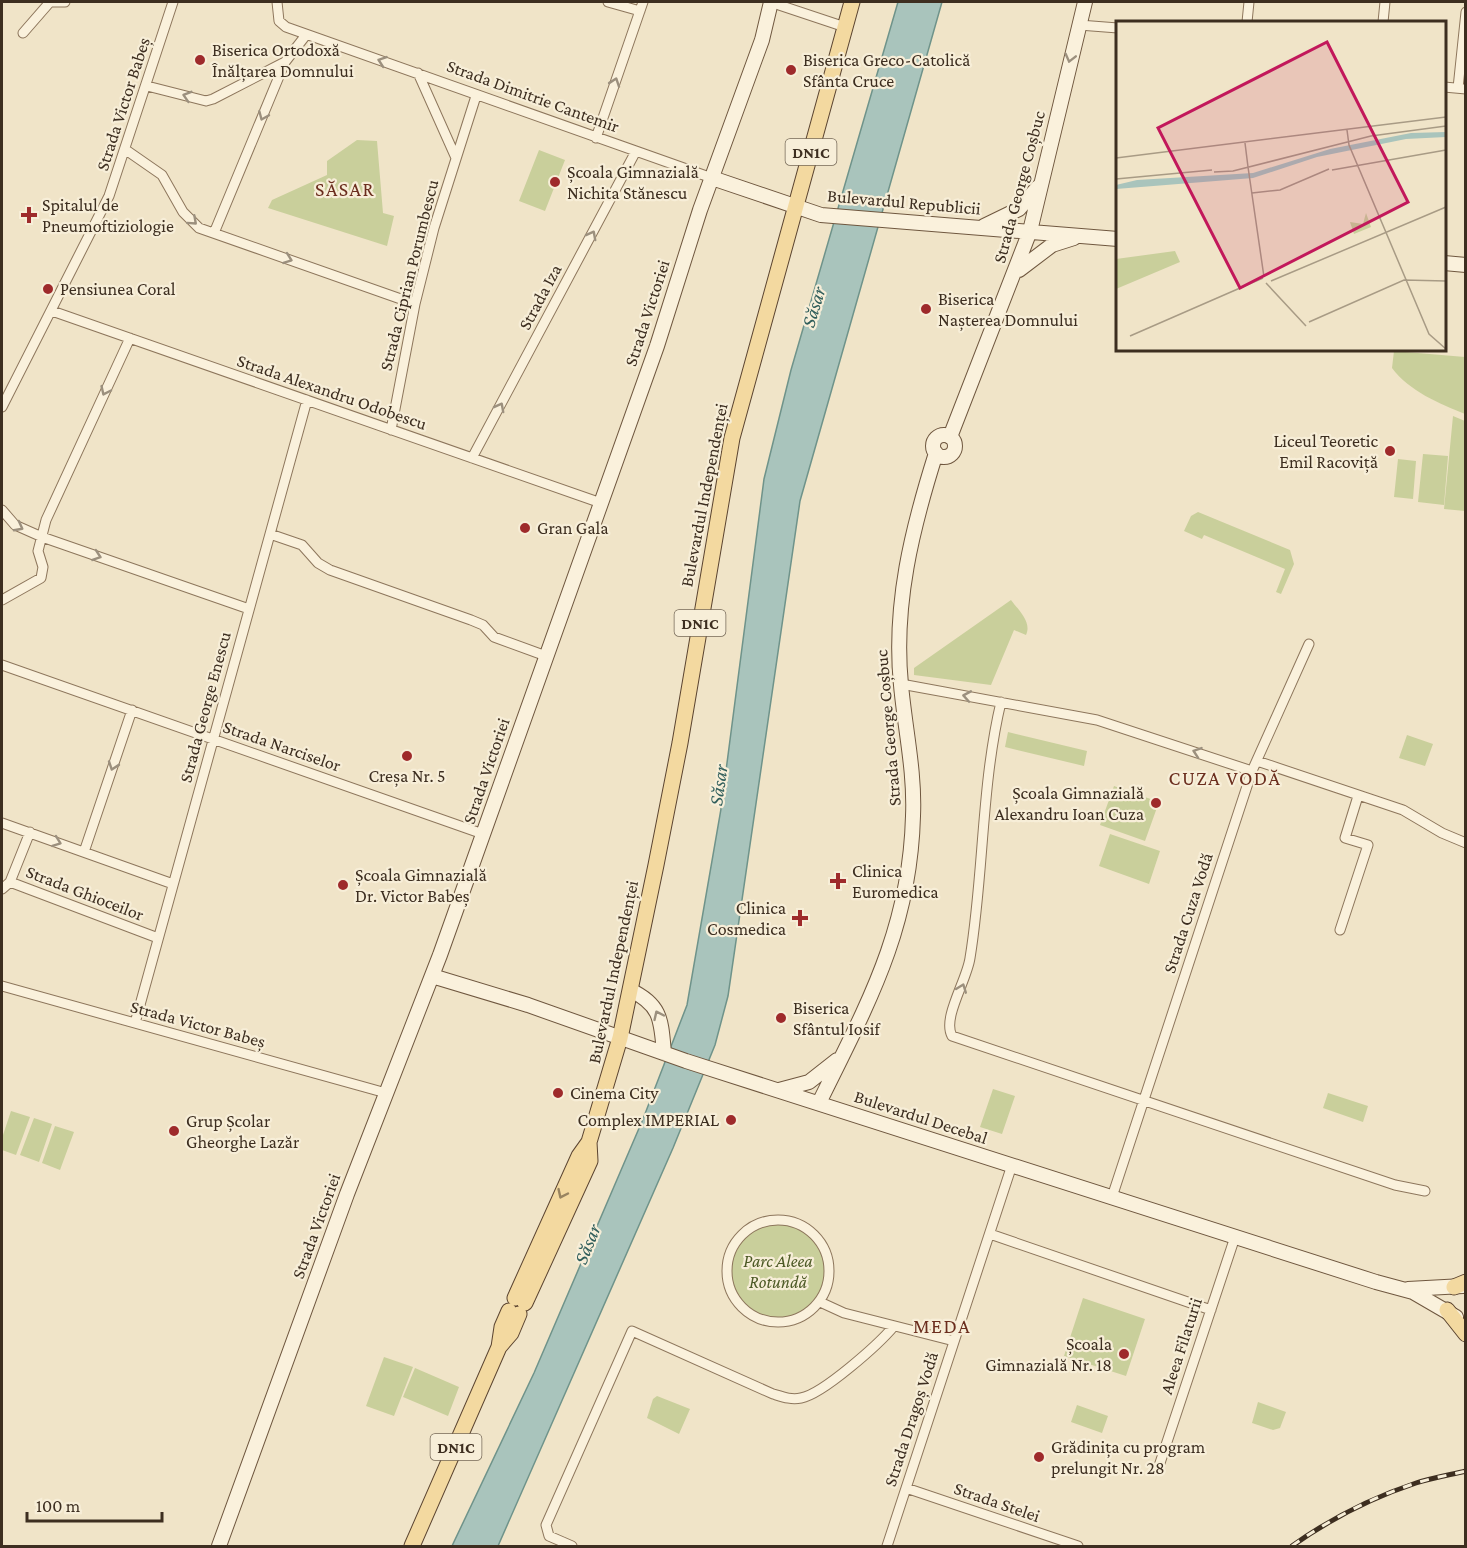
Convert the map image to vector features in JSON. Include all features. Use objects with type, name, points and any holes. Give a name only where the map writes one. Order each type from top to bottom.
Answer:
[{"type":"main road","name":"Bulevardul Independenței","points":[[412,1546],[499,1347],[502,1327],[517,1306],[590,1161],[590,1142],[620,1038],[680,742],[732,438],[852,2]]},
{"type":"main road","points":[[1447,1310],[1466,1334]]},
{"type":"street","points":[[23,33],[49,2],[63,2]]},
{"type":"street","name":"Strada Victor Babeș","points":[[2,407],[95,228],[126,150],[173,2]]},
{"type":"street","name":"Strada Dimitrie Cantemir","points":[[277,2],[279,21],[286,27],[306,35],[636,152],[797,205]]},
{"type":"street","points":[[596,138],[641,6],[608,2]]},
{"type":"street","points":[[771,2],[845,27]]},
{"type":"street","name":"Strada Victoriei","points":[[219,1546],[483,834],[762,40],[771,2]]},
{"type":"street","name":"Strada George Coșbuc","points":[[819,1103],[885,963],[908,871],[913,789],[901,684],[899,626],[903,587],[912,539],[929,481],[940,455],[950,455],[954,449],[946,436],[1016,274],[1030,231],[1085,2]]},
{"type":"street","points":[[1247,21],[1249,2]]},
{"type":"street","points":[[1383,21],[1385,2]]},
{"type":"street","points":[[1446,87],[1462,88],[1466,12]]},
{"type":"street","points":[[1079,25],[1116,28]]},
{"type":"street","points":[[214,233],[285,62],[306,35]]},
{"type":"street","points":[[147,86],[206,101],[285,62]]},
{"type":"street","points":[[418,73],[456,158]]},
{"type":"street","name":"Strada Ciprian Porumbescu","points":[[391,430],[415,304],[434,228],[476,96]]},
{"type":"street","points":[[126,150],[162,175],[189,219],[200,228],[415,304]]},
{"type":"street","name":"Strada Iza","points":[[472,458],[636,152]]},
{"type":"street","points":[[982,227],[1019,209],[1040,186]]},
{"type":"street","name":"Bulevardul Republicii","points":[[797,205],[821,215],[834,217],[1116,239]]},
{"type":"street","points":[[1016,274],[1025,263],[1052,245],[1080,237]]},
{"type":"street","points":[[1446,263],[1466,265]]},
{"type":"street","name":"Strada Alexandru Odobescu","points":[[52,311],[600,503]]},
{"type":"street","points":[[2,600],[28,588],[41,578],[43,567],[38,551],[46,520],[130,338]]},
{"type":"street","name":"Strada George Enescu","points":[[135,1023],[307,400]]},
{"type":"street","points":[[2,510],[15,525],[42,537],[249,609]]},
{"type":"street","points":[[270,534],[302,545],[318,563],[330,570],[471,620],[483,625],[495,637],[546,656]]},
{"type":"street","name":"Strada Cuza Vodă","points":[[1112,1197],[1255,766],[1309,644]]},
{"type":"street","name":"Strada Narciselor","points":[[2,665],[483,834]]},
{"type":"street","points":[[901,684],[1119,726],[1403,810],[1442,833],[1466,843]]},
{"type":"street","points":[[1001,702],[991,745],[974,935],[966,976],[949,1023],[952,1036],[958,1040],[1395,1185],[1425,1191]]},
{"type":"street","points":[[84,852],[132,711]]},
{"type":"street","points":[[1340,930],[1368,845],[1345,838],[1358,796]]},
{"type":"street","points":[[2,823],[173,884]]},
{"type":"street","points":[[10,882],[30,832]]},
{"type":"street","name":"Strada Ghioceilor","points":[[2,889],[10,882],[158,938]]},
{"type":"street","name":"Bulevardul Decebal","points":[[432,976],[528,1005],[710,1068],[1413,1292],[1466,1323]]},
{"type":"street","name":"Strada Victor Babeș","points":[[2,986],[386,1093]]},
{"type":"street","points":[[630,990],[644,996],[659,1015],[664,1053]]},
{"type":"street","points":[[779,1090],[809,1082],[843,1055]]},
{"type":"street","name":"Strada Dragoș Vodă","points":[[887,1546],[1012,1165]]},
{"type":"street","points":[[771,1221],[788,1221],[811,1232],[822,1245],[830,1269],[828,1286],[820,1302],[809,1313],[785,1323],[760,1320],[745,1311],[731,1291],[727,1274],[729,1258],[736,1242],[748,1230],[771,1221]]},
{"type":"street","points":[[990,1234],[1211,1310]]},
{"type":"street","name":"Aleea Filaturii","points":[[1159,1466],[1235,1237]]},
{"type":"street","name":"Bulevardul Decebal","points":[[1400,1289],[1462,1285]]},
{"type":"street","points":[[820,1302],[844,1313],[954,1341]]},
{"type":"street","points":[[572,1546],[549,1536],[546,1525],[632,1331],[773,1394],[792,1399],[803,1398],[825,1387],[894,1326]]},
{"type":"street","name":"Strada Stelei","points":[[906,1488],[1078,1546]]},
{"type":"green space","points":[[357,140],[377,141],[383,213],[394,216],[387,246],[268,208],[272,200],[327,175],[327,161]]},
{"type":"green space","points":[[539,150],[565,160],[545,211],[519,201]]},
{"type":"green space","points":[[1394,351],[1465,357],[1465,414],[1435,401],[1416,390],[1399,376],[1392,368]]},
{"type":"green space","points":[[1453,416],[1465,421],[1465,511],[1444,509]]},
{"type":"green space","points":[[1423,454],[1448,456],[1444,505],[1418,502]]},
{"type":"green space","points":[[1398,459],[1416,461],[1413,499],[1394,497]]},
{"type":"green space","points":[[1198,512],[1290,550],[1294,564],[1281,594],[1276,592],[1285,569],[1204,535],[1202,539],[1184,531],[1191,516]]},
{"type":"green space","points":[[1011,600],[1026,621],[1026,635],[1014,630],[991,685],[914,675],[914,668]]},
{"type":"green space","points":[[1008,732],[1087,751],[1084,766],[1005,747]]},
{"type":"green space","points":[[1407,735],[1433,744],[1425,766],[1399,758]]},
{"type":"green space","points":[[1114,786],[1159,802],[1145,841],[1100,825]]},
{"type":"green space","points":[[1110,834],[1160,851],[1149,884],[1099,866]]},
{"type":"green space","points":[[993,1089],[1015,1096],[1002,1134],[980,1127]]},
{"type":"green space","points":[[1328,1093],[1368,1106],[1363,1122],[1323,1108]]},
{"type":"green space","points":[[11,1111],[30,1117],[16,1155],[2,1150],[2,1138]]},
{"type":"green space","points":[[34,1118],[52,1124],[39,1162],[20,1155]]},
{"type":"green space","points":[[55,1126],[74,1132],[60,1170],[42,1163]]},
{"type":"green space","name":"Parc Aleea Rotundă","points":[[778,1222],[797,1226],[812,1237],[823,1252],[827,1271],[823,1290],[812,1305],[797,1316],[778,1320],[759,1316],[744,1305],[733,1290],[729,1271],[733,1252],[744,1237],[759,1226]]},
{"type":"green space","points":[[1083,1298],[1145,1319],[1126,1376],[1064,1356]]},
{"type":"green space","points":[[384,1357],[413,1367],[394,1416],[366,1406]]},
{"type":"green space","points":[[415,1368],[459,1387],[448,1416],[403,1397]]},
{"type":"green space","points":[[657,1396],[690,1409],[679,1434],[647,1418],[653,1399]]},
{"type":"green space","points":[[1258,1402],[1286,1412],[1280,1428],[1273,1430],[1252,1423]]},
{"type":"green space","points":[[1077,1405],[1108,1416],[1102,1433],[1071,1422]]},
{"type":"water","name":"Săsar","points":[[898,2],[942,2],[800,501],[728,996],[715,1045],[673,1148],[498,1546],[452,1546],[534,1373],[643,1119],[687,1005],[721,809],[764,479],[791,370]]},
{"type":"railway","points":[[1292,1546],[1336,1518],[1383,1495],[1422,1481],[1466,1471]]},
{"type":"place","name":"Biserica Ortodoxă Înălțarea Domnului","points":[[200,60]]},
{"type":"place","name":"Biserica Greco-Catolică Sfânta Cruce","points":[[791,70]]},
{"type":"place","name":"Școala Gimnazială Nichita Stănescu","points":[[555,182]]},
{"type":"place","name":"Spitalul de Pneumoftiziologie","points":[[29,215]]},
{"type":"place","name":"Pensiunea Coral","points":[[48,289]]},
{"type":"place","name":"Biserica Nașterea Domnului","points":[[926,309]]},
{"type":"place","name":"Liceul Teoretic Emil Racoviță","points":[[1390,451]]},
{"type":"place","name":"Gran Gala","points":[[525,528]]},
{"type":"place","name":"Creșa Nr. 5","points":[[407,756]]},
{"type":"place","name":"Școala Gimnazială Alexandru Ioan Cuza","points":[[1156,803]]},
{"type":"place","name":"Clinica Euromedica","points":[[838,881]]},
{"type":"place","name":"Școala Gimnazială Dr. Victor Babeș","points":[[343,885]]},
{"type":"place","name":"Clinica Cosmedica","points":[[800,918]]},
{"type":"place","name":"Biserica Sfântul Iosif","points":[[781,1018]]},
{"type":"place","name":"Cinema City","points":[[558,1093]]},
{"type":"place","name":"Complex IMPERIAL","points":[[731,1120]]},
{"type":"place","name":"Grup Școlar Gheorghe Lazăr","points":[[174,1131]]},
{"type":"place","name":"Școala Gimnazială Nr. 18","points":[[1124,1354]]},
{"type":"place","name":"Grădinița cu program prelungit Nr. 28","points":[[1039,1457]]},
{"type":"district","name":"SĂSAR","points":[[345,189]]},
{"type":"district","name":"CUZA VODĂ","points":[[1225,778]]},
{"type":"district","name":"MEDA","points":[[942,1326]]}]
